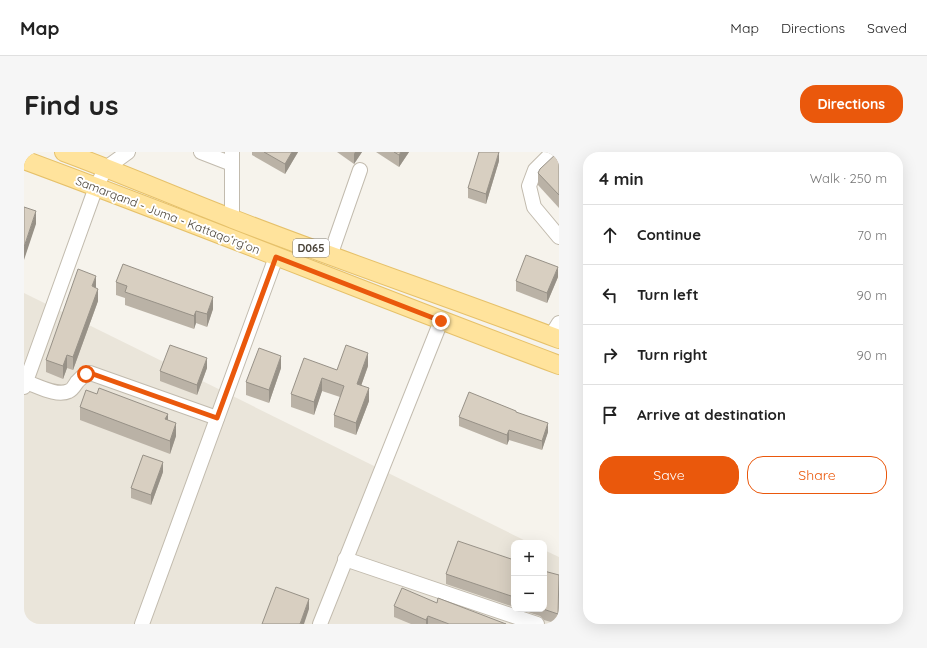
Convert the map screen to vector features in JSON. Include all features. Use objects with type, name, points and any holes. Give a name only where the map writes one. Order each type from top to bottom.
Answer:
[{"type":"main road","name":"Samarqand - Juma - Kattaqo‘rg‘on","points":[[64,152],[232,219],[330,256],[556,333]]},
{"type":"main road","name":"Samarqand - Juma - Kattaqo‘rg‘on","points":[[24,160],[96,186],[559,366]]},
{"type":"street","points":[[128,152],[106,168],[96,186],[25,385],[55,393],[63,393],[70,391],[80,378],[90,373],[217,418]]},
{"type":"street","points":[[201,152],[232,158],[232,219]]},
{"type":"street","points":[[553,152],[535,170],[529,186],[534,207],[559,237]]},
{"type":"street","points":[[330,256],[360,170]]},
{"type":"street","points":[[142,624],[276,257]]},
{"type":"street","points":[[320,624],[441,321]]},
{"type":"street","points":[[345,559],[537,624]]},
{"type":"shaded area","points":[[24,293],[524,540],[511,540],[511,612],[547,612],[547,551],[559,557],[559,624],[24,624]]},
{"type":"building","points":[[264,152],[292,152],[285,164]]},
{"type":"building","points":[[394,152],[401,152],[399,155]]},
{"type":"building","points":[[479,152],[499,152],[486,194],[468,188]]},
{"type":"building","points":[[558,152],[559,195],[538,173],[540,169]]},
{"type":"building","points":[[24,207],[36,211],[24,247]]},
{"type":"building","points":[[526,255],[558,267],[547,293],[516,281]]},
{"type":"building","points":[[123,264],[213,297],[207,314],[196,311],[194,316],[125,292],[127,286],[116,282]]},
{"type":"building","points":[[78,269],[96,276],[92,286],[98,289],[73,357],[67,355],[63,366],[46,360]]},
{"type":"building","points":[[170,345],[207,358],[197,385],[160,371]]},
{"type":"building","points":[[346,345],[368,353],[357,384],[369,388],[356,423],[334,415],[344,386],[322,378],[314,402],[291,394],[304,358],[337,370]]},
{"type":"building","points":[[259,348],[281,356],[269,390],[246,382]]},
{"type":"building","points":[[99,388],[168,414],[165,419],[176,423],[170,441],[80,407],[86,390],[97,394]]},
{"type":"building","points":[[469,392],[516,412],[548,423],[542,441],[509,430],[507,435],[459,417]]},
{"type":"building","points":[[143,455],[163,462],[151,495],[131,488]]},
{"type":"building","points":[[458,541],[511,559],[511,596],[446,574]]},
{"type":"building","points":[[547,572],[559,575],[558,614],[547,610]]},
{"type":"building","points":[[276,587],[309,599],[300,624],[262,624]]},
{"type":"building","points":[[402,588],[437,603],[438,598],[506,624],[449,624],[428,616],[426,620],[394,606]]},
{"type":"route","points":[[86,374],[90,373],[217,418],[276,257],[441,321]]}]
